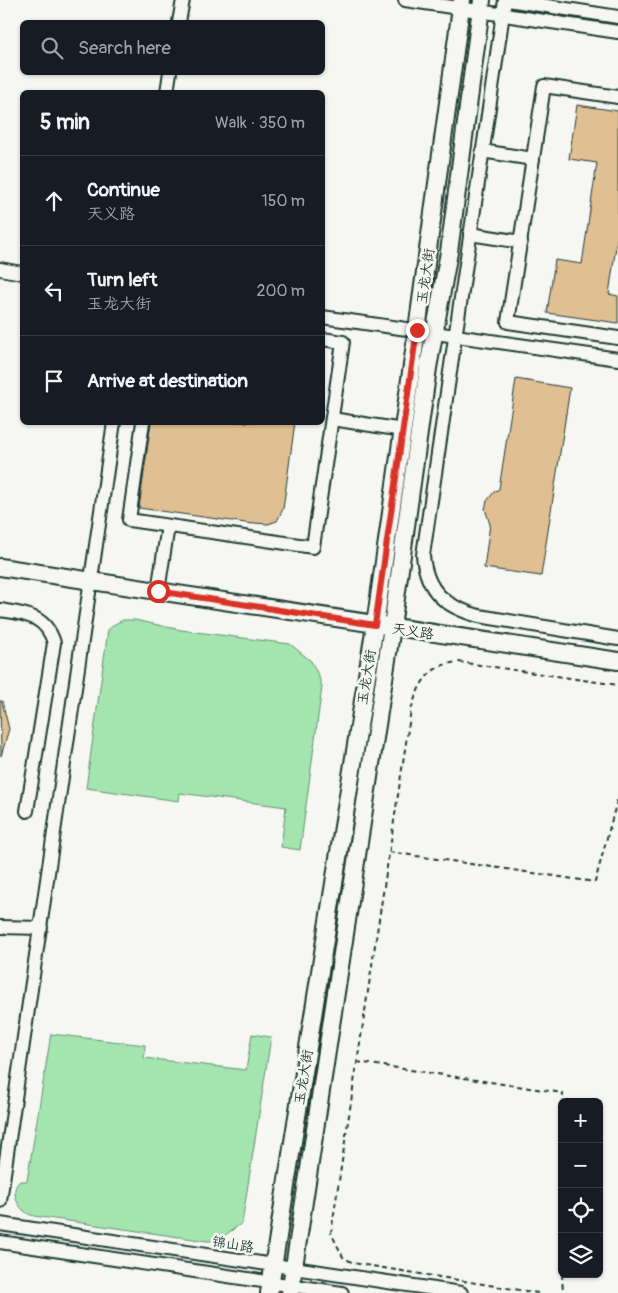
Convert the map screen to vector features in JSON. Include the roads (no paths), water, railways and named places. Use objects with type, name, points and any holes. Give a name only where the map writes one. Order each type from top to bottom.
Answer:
[{"type":"main road","name":"玉龙大街","points":[[270,1288],[375,625],[461,4]]},
{"type":"main road","name":"玉龙大街","points":[[290,1289],[392,628],[428,368],[449,252],[481,6]]},
{"type":"main road","name":"天义路","points":[[0,567],[618,661]]},
{"type":"street","points":[[179,20],[183,0]]},
{"type":"street","points":[[405,0],[481,6],[502,15],[618,32]]},
{"type":"street","points":[[618,17],[506,0],[502,15],[423,555],[424,571],[436,592],[446,602],[461,611],[479,616],[618,638]]},
{"type":"street","points":[[167,90],[170,75]]},
{"type":"street","points":[[618,97],[544,86],[508,322],[618,338]]},
{"type":"street","points":[[482,151],[533,159]]},
{"type":"street","points":[[470,234],[520,242]]},
{"type":"street","points":[[0,269],[20,273]]},
{"type":"street","points":[[325,317],[618,358]]},
{"type":"street","points":[[144,425],[129,520],[313,547],[343,342],[325,339]]},
{"type":"street","points":[[332,419],[403,430]]},
{"type":"street","points":[[0,1201],[114,425]]},
{"type":"street","points":[[158,591],[168,526]]},
{"type":"street","points":[[0,610],[28,614],[40,620],[51,632],[54,643],[27,811]]},
{"type":"street","points":[[0,927],[41,928]]},
{"type":"street","name":"锦山路","points":[[0,1224],[460,1293]]},
{"type":"street","points":[[0,1242],[270,1288],[342,1293]]}]
